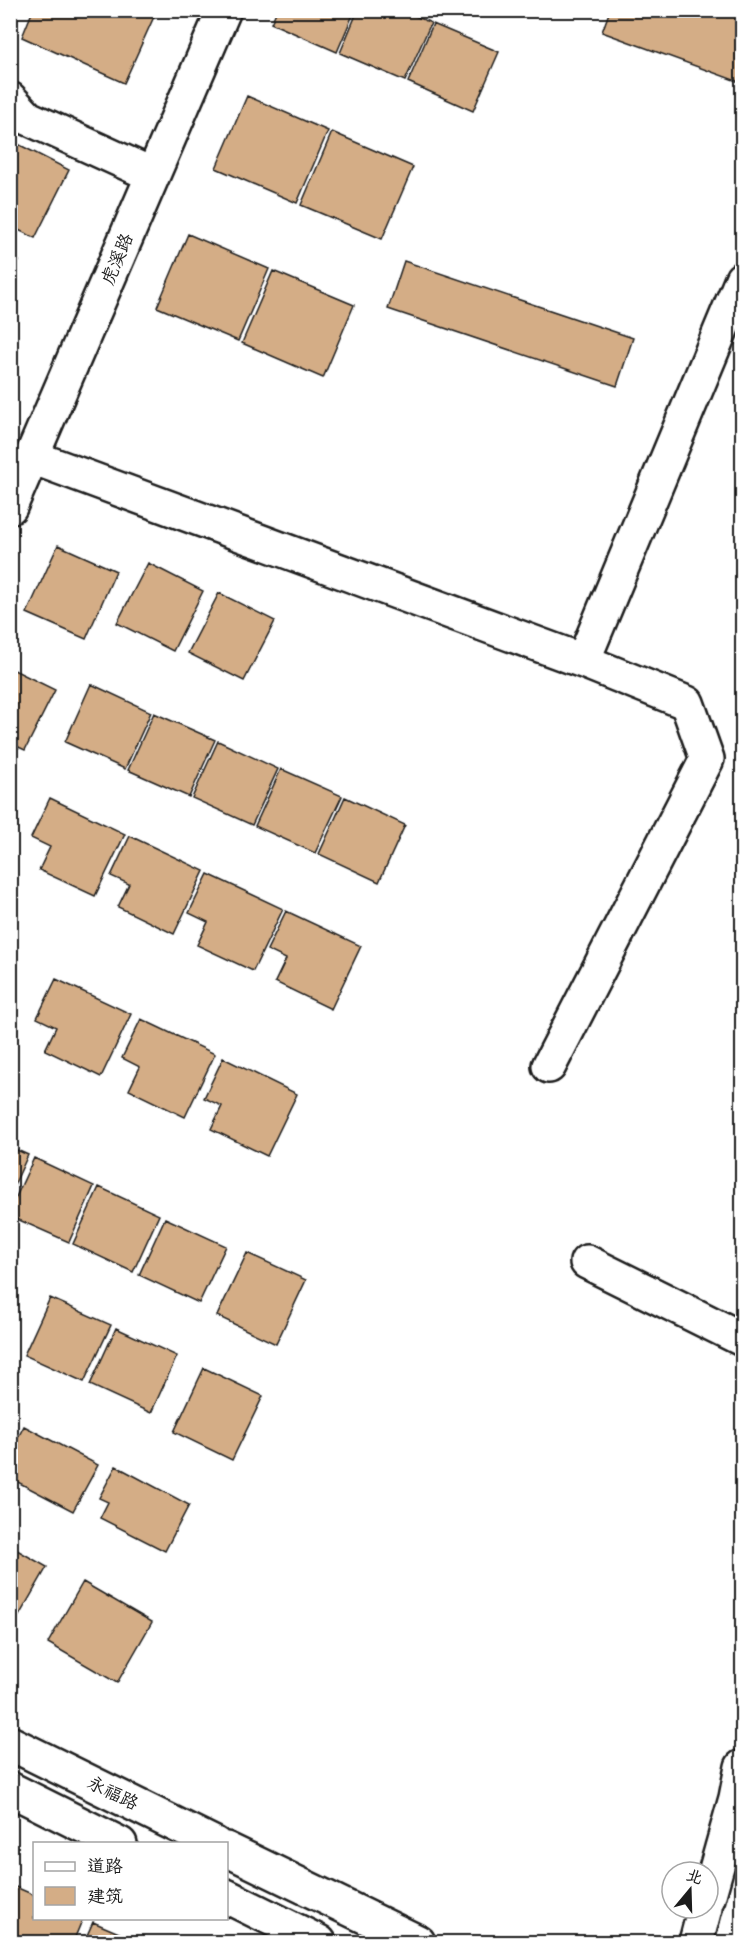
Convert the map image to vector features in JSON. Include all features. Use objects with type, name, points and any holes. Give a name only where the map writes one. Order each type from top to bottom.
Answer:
[{"type":"street","name":"虎溪路","points":[[10,507],[224,10]]},
{"type":"street","points":[[10,99],[28,118],[153,175]]},
{"type":"street","points":[[583,661],[742,279]]},
{"type":"street","points":[[32,457],[583,661],[687,703],[707,759],[549,1066]]},
{"type":"street","points":[[586,1262],[742,1339]]},
{"type":"street","name":"永福路","points":[[10,1743],[211,1842]]},
{"type":"street","points":[[719,1860],[742,1767]]},
{"type":"street","points":[[10,1789],[116,1842]]},
{"type":"street","points":[[228,1850],[418,1942]]},
{"type":"street","points":[[228,1897],[319,1942]]},
{"type":"street","points":[[696,1942],[702,1920]]},
{"type":"building","points":[[33,10],[157,10],[124,83],[22,37]]},
{"type":"building","points":[[277,10],[355,10],[337,52],[271,23]]},
{"type":"building","points":[[358,10],[402,10],[431,23],[405,81],[340,53]]},
{"type":"building","points":[[610,10],[742,10],[742,83],[602,32]]},
{"type":"building","points":[[433,24],[499,52],[473,111],[408,82]]},
{"type":"building","points":[[247,96],[328,131],[297,203],[216,168]]},
{"type":"building","points":[[332,132],[413,167],[382,239],[301,205]]},
{"type":"building","points":[[10,140],[69,170],[35,238],[10,226]]},
{"type":"building","points":[[188,234],[269,269],[238,341],[157,307]]},
{"type":"building","points":[[10,257],[19,261],[10,280]]},
{"type":"building","points":[[404,261],[633,338],[617,386],[388,309]]},
{"type":"building","points":[[273,271],[354,305],[323,378],[242,343]]},
{"type":"building","points":[[58,545],[116,571],[86,639],[27,613]]},
{"type":"building","points":[[148,563],[203,591],[173,651],[117,623]]},
{"type":"building","points":[[219,593],[275,621],[244,681],[188,653]]},
{"type":"building","points":[[10,668],[55,690],[25,750],[10,743]]},
{"type":"building","points":[[91,684],[151,712],[125,769],[65,742]]},
{"type":"building","points":[[154,713],[215,740],[189,797],[128,770]]},
{"type":"building","points":[[218,741],[278,769],[252,825],[192,798]]},
{"type":"building","points":[[281,769],[342,796],[315,853],[255,826]]},
{"type":"building","points":[[345,797],[405,825],[379,882],[319,854]]},
{"type":"building","points":[[50,798],[125,834],[95,896],[39,870],[50,847],[31,838]]},
{"type":"building","points":[[130,836],[204,871],[174,934],[118,907],[129,884],[111,876]]},
{"type":"building","points":[[208,874],[283,909],[253,971],[197,945],[208,922],[189,913]]},
{"type":"building","points":[[286,911],[361,946],[331,1009],[275,982],[286,959],[267,950]]},
{"type":"building","points":[[56,979],[131,1014],[101,1077],[45,1050],[56,1027],[37,1018]]},
{"type":"building","points":[[141,1019],[215,1054],[185,1117],[129,1090],[140,1067],[122,1058]]},
{"type":"building","points":[[223,1058],[297,1094],[267,1156],[211,1129],[222,1106],[204,1098]]},
{"type":"building","points":[[10,1147],[28,1155],[10,1194]]},
{"type":"building","points":[[34,1158],[94,1186],[69,1242],[10,1216],[10,1210]]},
{"type":"building","points":[[99,1187],[159,1215],[133,1272],[73,1244]]},
{"type":"building","points":[[165,1218],[226,1246],[199,1303],[139,1275]]},
{"type":"building","points":[[247,1253],[306,1280],[276,1344],[217,1316]]},
{"type":"building","points":[[50,1298],[111,1325],[84,1382],[24,1355]]},
{"type":"building","points":[[116,1328],[177,1356],[151,1413],[90,1385]]},
{"type":"building","points":[[204,1368],[263,1396],[232,1460],[174,1432]]},
{"type":"building","points":[[24,1426],[98,1465],[73,1511],[10,1478],[17,1462],[10,1459],[10,1453]]},
{"type":"building","points":[[116,1466],[189,1505],[165,1551],[100,1518],[108,1502],[99,1498]]},
{"type":"building","points":[[10,1546],[47,1567],[12,1628],[10,1627]]},
{"type":"building","points":[[83,1582],[152,1622],[117,1683],[48,1643]]},
{"type":"building","points":[[11,1885],[33,1895],[33,1920],[82,1920],[73,1942],[10,1942]]},
{"type":"building","points":[[93,1922],[140,1942],[84,1942]]}]
